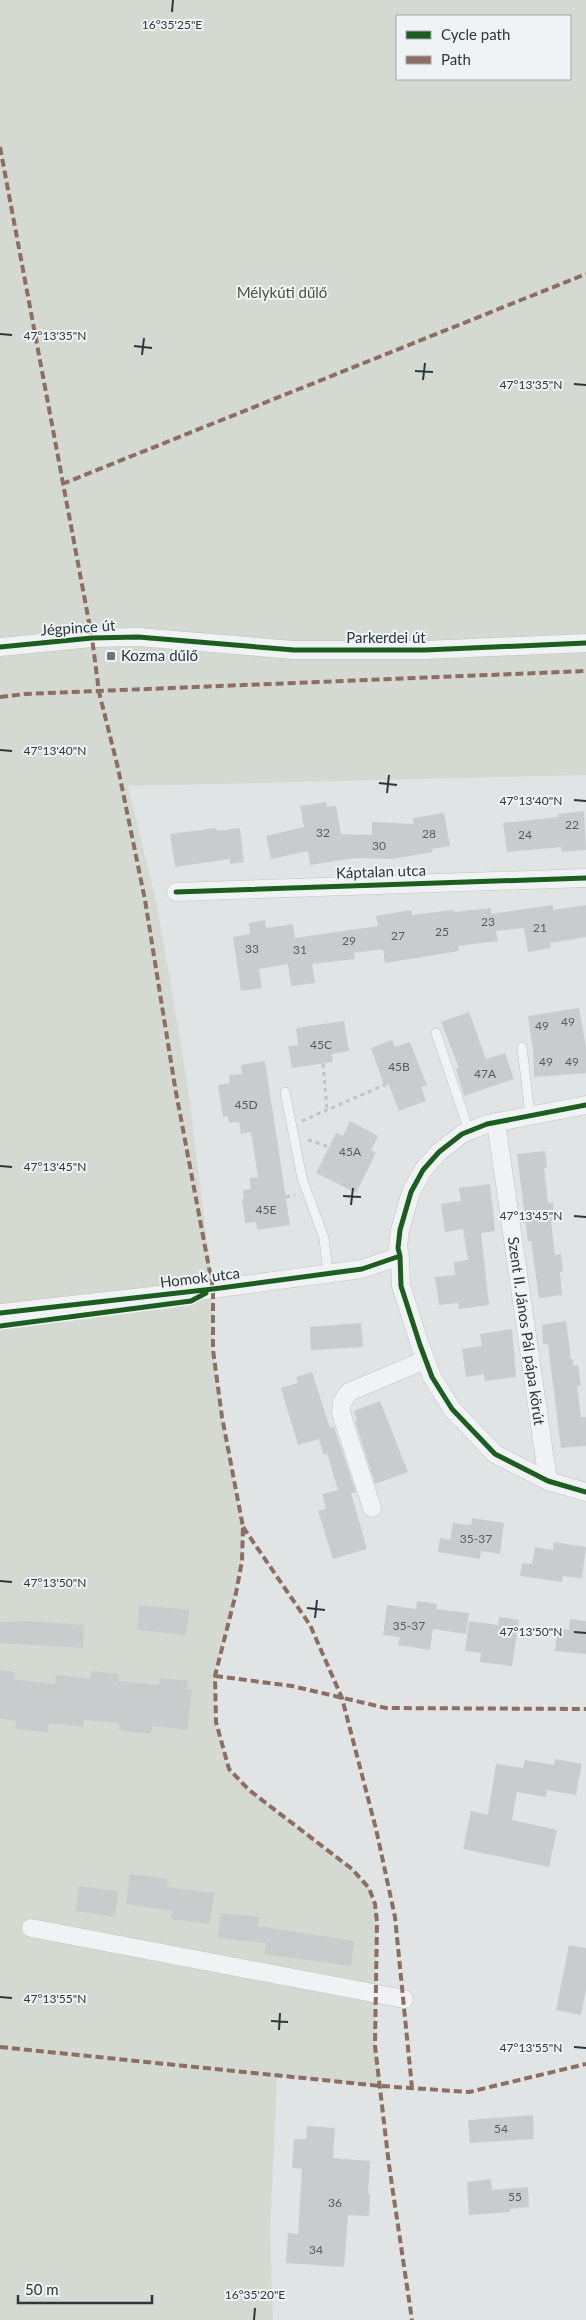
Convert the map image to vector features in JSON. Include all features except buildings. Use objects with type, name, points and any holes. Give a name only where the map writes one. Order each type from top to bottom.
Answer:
[{"type":"street","name":"Jégpince út","points":[[0,648],[92,638],[187,640]]},
{"type":"street","name":"Parkerdei út","points":[[187,640],[294,650],[425,650],[586,644]]},
{"type":"street","name":"Káptalan utca","points":[[176,892],[586,878]]},
{"type":"street","points":[[586,1105],[496,1122],[469,1131],[439,1152],[424,1170],[411,1192],[400,1230],[398,1248],[401,1286],[432,1377],[452,1409],[495,1454],[548,1481],[586,1492]]},
{"type":"street","name":"Szent II. János Pál pápa körút","points":[[496,1122],[548,1481]]},
{"type":"street","name":"Homok utca","points":[[0,1313],[213,1290],[328,1274],[362,1269],[400,1256]]},
{"type":"street","points":[[372,1508],[341,1413],[342,1402],[349,1392],[426,1360]]},
{"type":"street","points":[[31,1928],[404,1998]]},
{"type":"lane","points":[[436,1033],[469,1131]]},
{"type":"lane","points":[[522,1047],[530,1115]]},
{"type":"lane","points":[[285,1092],[302,1178],[324,1238],[328,1274]]},
{"type":"path","points":[[322,1064],[327,1110]]},
{"type":"path","points":[[292,1131],[327,1110],[384,1085]]},
{"type":"path","points":[[292,1131],[329,1147]]},
{"type":"green space","name":"Mélykúti dűlő","points":[[0,0],[586,0],[586,775],[128,786],[157,905],[187,1081],[213,1289],[213,1350],[222,1417],[243,1527],[242,1561],[236,1593],[215,1676],[216,1722],[229,1769],[249,1790],[352,1869],[369,1888],[375,1904],[377,1922],[375,2046],[381,2086],[277,2076],[270,2230],[273,2320],[0,2320]]},
{"type":"marked path","points":[[0,147],[92,638],[99,692],[118,768],[145,900],[175,1087],[213,1289],[213,1350],[222,1417],[243,1527],[242,1561],[236,1593],[215,1676],[216,1722],[229,1769],[249,1790],[352,1869],[369,1888],[375,1904],[377,1922],[375,2046],[389,2165],[412,2320]]},
{"type":"marked path","points":[[62,484],[586,274]]},
{"type":"marked path","points":[[0,697],[25,694],[586,671]]},
{"type":"marked path","points":[[243,1527],[310,1625],[342,1698],[376,1829],[395,1917],[412,2088]]},
{"type":"marked path","points":[[215,1676],[292,1686],[386,1708],[586,1709]]},
{"type":"marked path","points":[[0,2047],[381,2086],[469,2092],[586,2064]]},
{"type":"cycle path","points":[[0,647],[92,638],[138,637],[294,650],[425,650],[586,643]]},
{"type":"cycle path","points":[[176,892],[586,878]]},
{"type":"cycle path","points":[[586,1105],[487,1124],[462,1134],[439,1152],[423,1170],[411,1192],[400,1230],[398,1248],[401,1286],[420,1345],[432,1377],[452,1409],[495,1454],[548,1481],[586,1492]]},
{"type":"cycle path","points":[[0,1313],[213,1289],[362,1269],[400,1256]]},
{"type":"cycle path","points":[[0,1326],[191,1301],[206,1293]]},
{"type":"place","name":"Kozma dűlő","points":[[111,656]]}]
